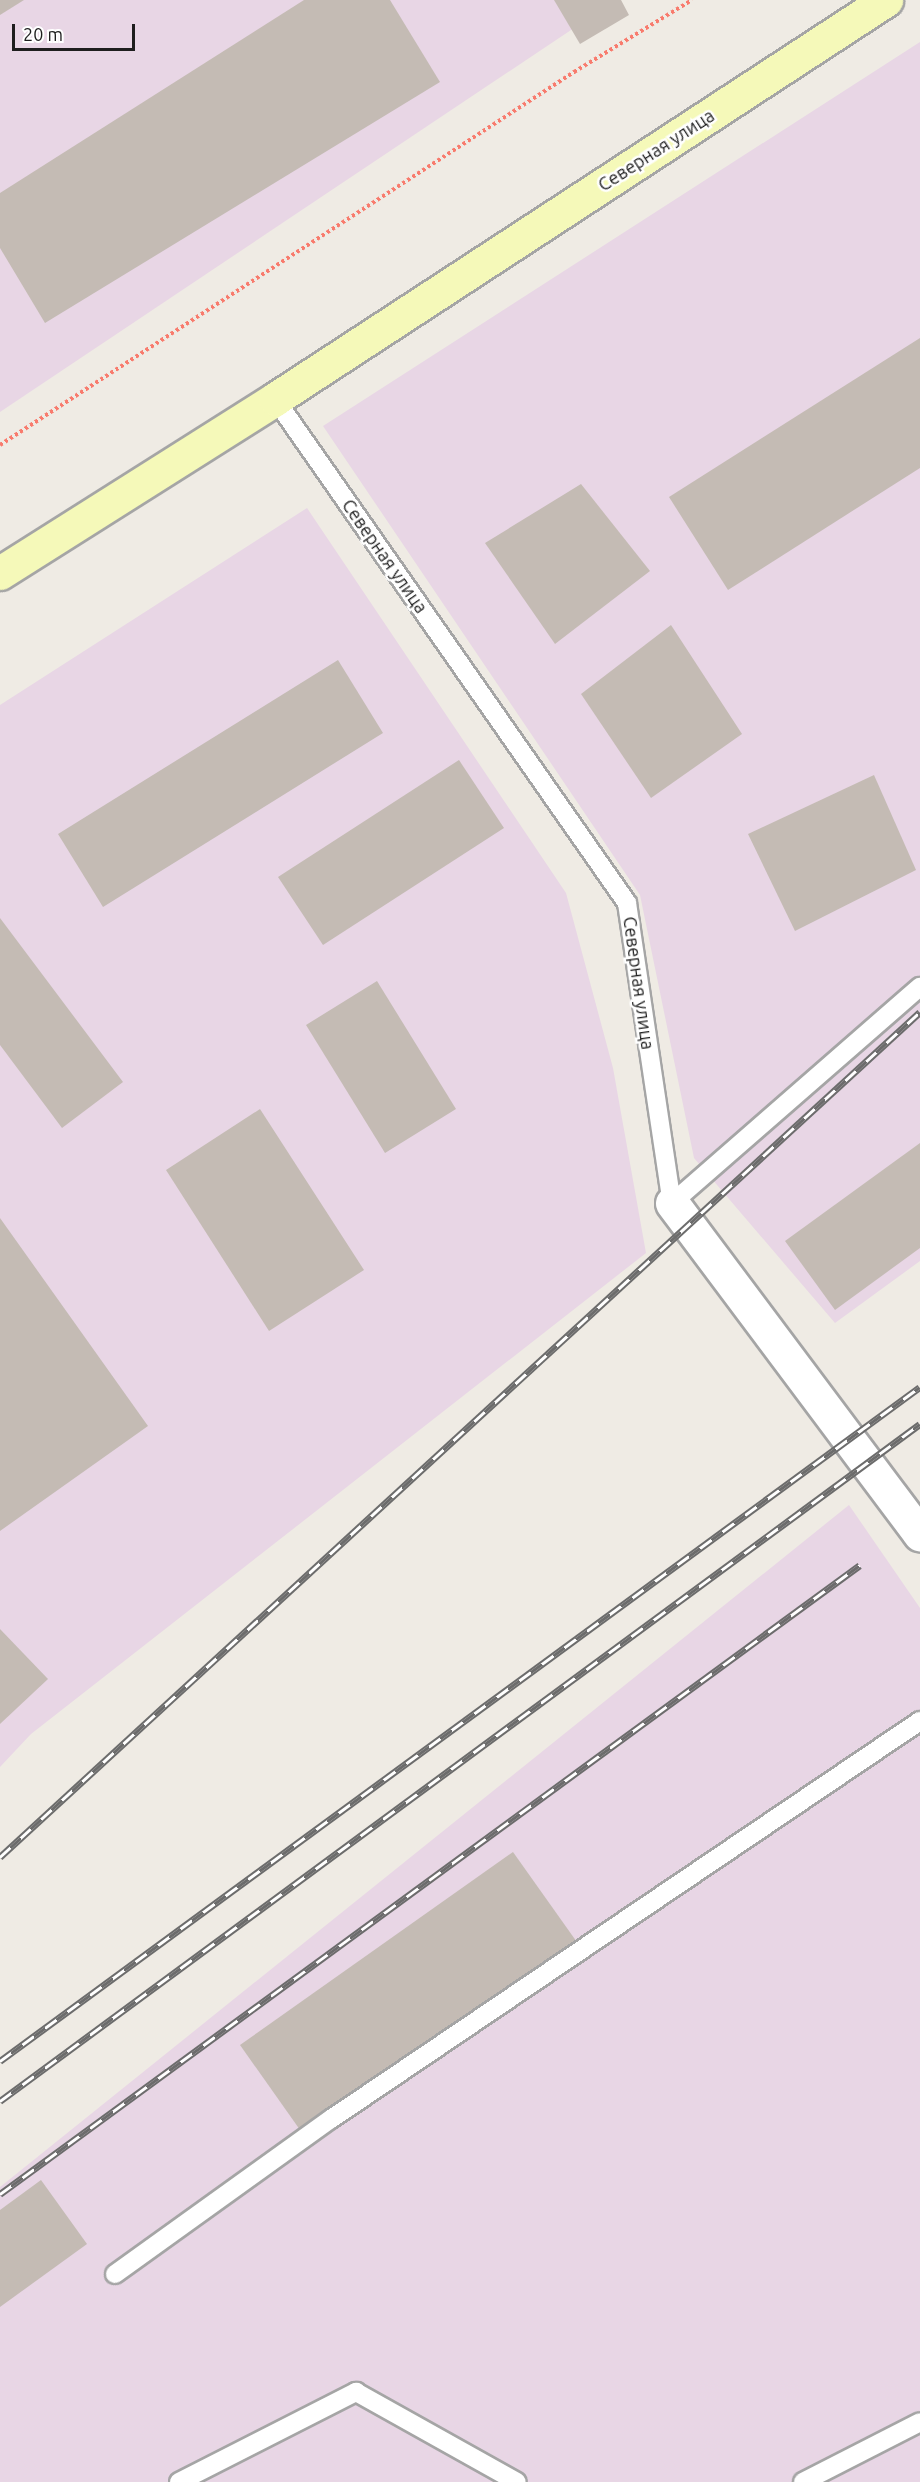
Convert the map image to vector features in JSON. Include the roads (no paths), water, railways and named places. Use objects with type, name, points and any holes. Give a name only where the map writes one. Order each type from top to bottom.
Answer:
[{"type":"main road","name":"Северная улица","points":[[0,573],[275,399],[886,0]]},
{"type":"street","points":[[672,1203],[920,1534]]},
{"type":"lane","name":"Северная улица","points":[[275,399],[627,903],[672,1203]]},
{"type":"lane","points":[[672,1203],[920,987]]},
{"type":"lane","points":[[115,2274],[331,2119],[918,1727]]},
{"type":"lane","points":[[179,2482],[356,2392],[517,2482]]},
{"type":"lane","points":[[803,2482],[920,2422]]},
{"type":"railway","points":[[0,1857],[920,1012]]},
{"type":"railway","points":[[0,2061],[920,1387]]},
{"type":"railway","points":[[0,2101],[920,1424]]},
{"type":"railway","points":[[0,2194],[860,1565]]}]
